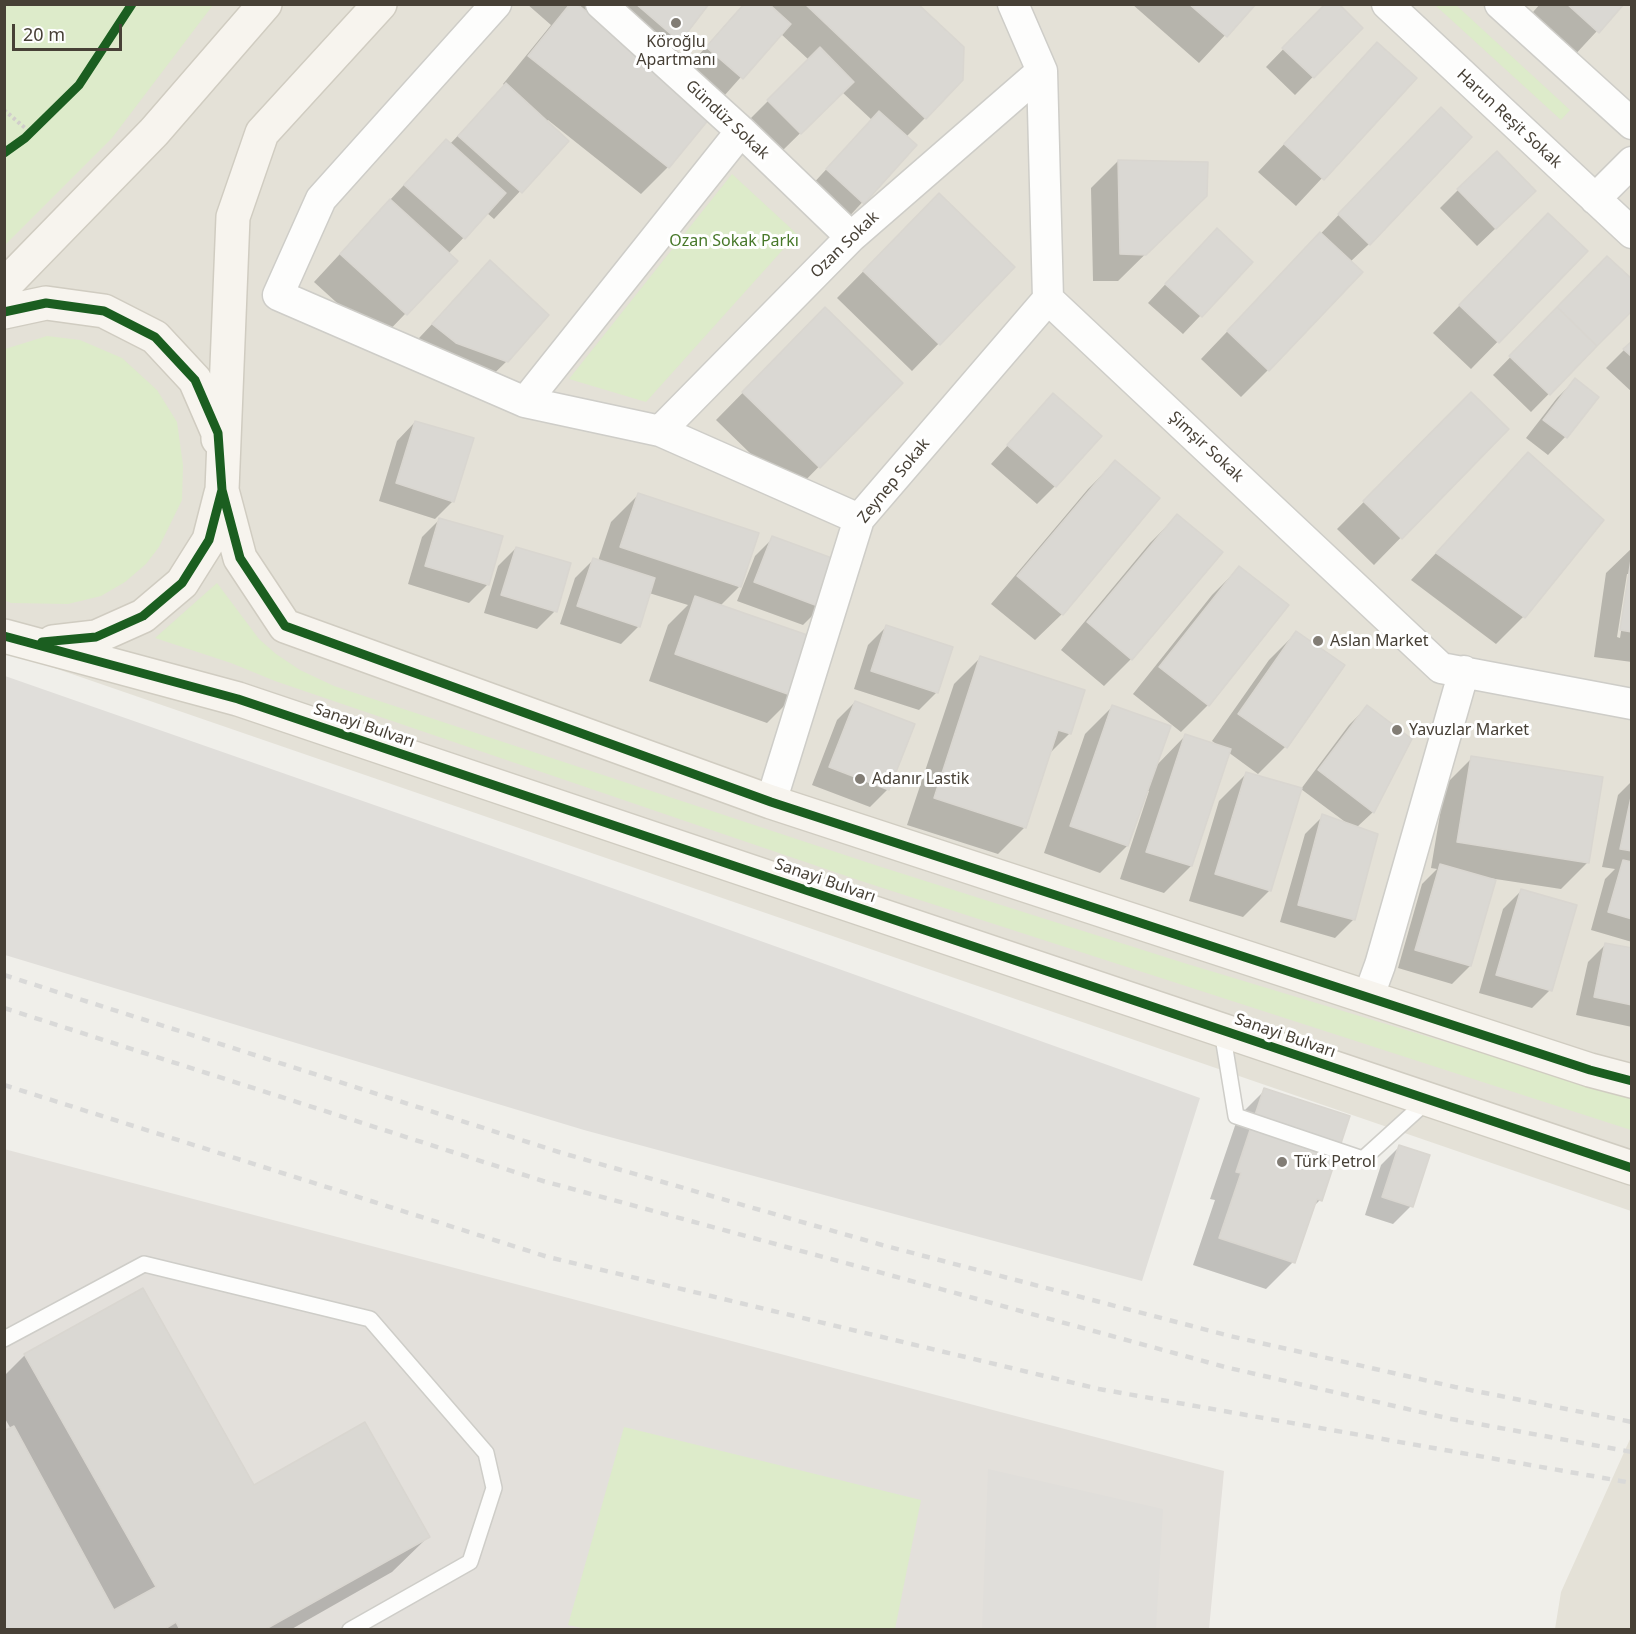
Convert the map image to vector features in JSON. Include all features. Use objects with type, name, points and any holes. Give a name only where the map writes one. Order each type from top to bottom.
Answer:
[{"type":"main road","points":[[4,286],[154,132],[266,4]]},
{"type":"main road","points":[[4,635],[46,643],[96,637],[143,616],[182,583],[204,549],[209,540],[222,490],[233,217],[262,133],[380,4]]},
{"type":"main road","points":[[4,312],[46,303],[104,310],[155,337],[195,380],[218,433],[222,490],[240,558],[285,626],[771,802],[1590,1070],[1632,1081]]},
{"type":"main road","name":"Sanayi Bulvarı","points":[[4,635],[238,699],[1632,1168]]},
{"type":"street","points":[[496,4],[321,199],[278,295],[525,402],[660,431],[859,519]]},
{"type":"street","name":"Gündüz Sokak","points":[[602,4],[741,131],[851,237]]},
{"type":"street","points":[[1013,4],[1042,71],[1048,299]]},
{"type":"street","name":"Harun Reşit Sokak","points":[[1387,4],[1632,233]]},
{"type":"street","points":[[1500,4],[1632,123]]},
{"type":"street","name":"Ozan Sokak","points":[[660,431],[851,237],[1042,71]]},
{"type":"street","points":[[525,402],[741,131]]},
{"type":"street","points":[[1595,199],[1632,162]]},
{"type":"street","name":"Zeynep Sokak","points":[[771,802],[859,519],[1048,299]]},
{"type":"street","name":"Şimşir Sokak","points":[[1048,299],[1442,668],[1632,704]]},
{"type":"street","points":[[1368,998],[1464,671]]},
{"type":"lane","points":[[1222,1030],[1236,1116],[1299,1138],[1363,1159],[1428,1100]]},
{"type":"lane","points":[[4,1340],[144,1264],[370,1319],[486,1453],[494,1488],[470,1562],[350,1629]]},
{"type":"path","points":[[4,48],[4,68]]},
{"type":"path","points":[[4,110],[31,133]]},
{"type":"shaded area","points":[[5,5],[1631,5],[1631,1211],[5,651]]},
{"type":"shaded area","points":[[5,676],[629,894],[1200,1098],[1142,1281],[584,1130],[5,955]]},
{"type":"shaded area","points":[[4,1149],[1224,1471],[1209,1629],[5,1629]]},
{"type":"shaded area","points":[[1631,1437],[1631,1629],[1555,1629],[1561,1592]]},
{"type":"shaded area","points":[[988,1469],[1163,1509],[1156,1629],[982,1629]]},
{"type":"green space","points":[[5,4],[213,5],[112,138],[5,245]]},
{"type":"green space","points":[[1435,5],[1456,5],[1570,110],[1561,120]]},
{"type":"green space","name":"Ozan Sokak Parkı","points":[[732,174],[797,234],[646,402],[569,379]]},
{"type":"green space","points":[[47,336],[80,340],[122,358],[157,390],[177,422],[183,465],[182,500],[159,547],[146,564],[125,582],[101,596],[68,604],[11,603],[4,600],[5,349]]},
{"type":"green space","points":[[217,583],[259,639],[276,654],[300,670],[334,686],[875,865],[1184,963],[1631,1098],[1631,1130],[858,880],[155,638]]},
{"type":"green space","points":[[624,1427],[921,1500],[895,1629],[591,1630],[568,1625]]},
{"type":"building","points":[[570,4],[577,4],[714,113],[669,168],[528,56]]},
{"type":"building","name":"Köroğlu Apartmanı","points":[[636,4],[709,4],[680,42]]},
{"type":"building","points":[[744,4],[769,4],[791,24],[743,79],[706,47]]},
{"type":"building","points":[[805,4],[918,4],[964,47],[963,80],[926,119]]},
{"type":"building","points":[[1189,4],[1256,4],[1227,37]]},
{"type":"building","points":[[1325,4],[1339,4],[1363,28],[1314,78],[1282,48]]},
{"type":"building","points":[[1567,4],[1624,4],[1599,33]]},
{"type":"building","points":[[1377,42],[1417,78],[1324,180],[1284,144]]},
{"type":"building","points":[[820,47],[854,82],[801,134],[767,100]]},
{"type":"building","points":[[506,83],[569,141],[522,193],[458,136]]},
{"type":"building","points":[[1441,107],[1472,137],[1370,245],[1338,214]]},
{"type":"building","points":[[879,111],[917,145],[864,204],[826,169]]},
{"type":"building","points":[[446,139],[506,193],[465,239],[404,185]]},
{"type":"building","points":[[1497,151],[1536,191],[1496,229],[1457,189]]},
{"type":"building","points":[[1118,160],[1208,162],[1207,196],[1146,255],[1120,254]]},
{"type":"building","points":[[939,193],[1015,267],[940,345],[863,271]]},
{"type":"building","points":[[390,199],[458,261],[407,315],[340,254]]},
{"type":"building","points":[[1548,213],[1588,251],[1499,343],[1459,305]]},
{"type":"building","points":[[1217,228],[1253,262],[1202,317],[1165,284]]},
{"type":"building","points":[[1320,232],[1363,272],[1269,371],[1227,331]]},
{"type":"building","points":[[1607,256],[1632,279],[1632,311],[1597,346],[1557,307]]},
{"type":"building","points":[[490,260],[549,315],[508,362],[456,343],[432,324]]},
{"type":"building","points":[[825,307],[903,383],[820,468],[742,392]]},
{"type":"building","points":[[1557,307],[1597,346],[1550,395],[1509,356]]},
{"type":"building","points":[[1632,341],[1632,357],[1623,349]]},
{"type":"building","points":[[1575,378],[1599,397],[1567,438],[1543,420]]},
{"type":"building","points":[[1471,392],[1509,429],[1402,539],[1363,501]]},
{"type":"building","points":[[1053,393],[1102,436],[1056,487],[1007,445]]},
{"type":"building","points":[[415,421],[474,438],[454,502],[396,483]]},
{"type":"building","points":[[1528,452],[1604,520],[1525,618],[1436,553]]},
{"type":"building","points":[[1115,460],[1160,498],[1063,615],[1017,576]]},
{"type":"building","points":[[638,493],[759,533],[741,587],[620,547]]},
{"type":"building","points":[[1177,514],[1223,552],[1132,660],[1087,622]]},
{"type":"building","points":[[439,518],[503,536],[489,585],[425,566]]},
{"type":"building","points":[[772,536],[840,561],[823,608],[754,582]]},
{"type":"building","points":[[516,547],[571,563],[557,612],[501,595]]},
{"type":"building","points":[[1632,553],[1632,632],[1620,630]]},
{"type":"building","points":[[593,558],[655,578],[640,627],[577,606]]},
{"type":"building","points":[[1239,566],[1289,605],[1209,706],[1159,667]]},
{"type":"building","points":[[695,596],[816,638],[796,697],[675,654]]},
{"type":"building","points":[[886,625],[953,647],[938,693],[871,671]]},
{"type":"building","points":[[1296,631],[1345,665],[1287,748],[1238,714]]},
{"type":"building","points":[[980,656],[1085,690],[1071,734],[1058,730],[1026,828],[934,798]]},
{"type":"building","points":[[855,701],[915,724],[889,790],[829,767]]},
{"type":"building","points":[[1112,705],[1171,726],[1128,846],[1070,826]]},
{"type":"building","points":[[1367,705],[1412,739],[1374,813],[1318,770]]},
{"type":"building","points":[[1185,734],[1231,749],[1192,866],[1146,852]]},
{"type":"building","points":[[1471,756],[1603,777],[1589,863],[1457,842]]},
{"type":"building","points":[[1246,772],[1302,788],[1271,891],[1215,874]]},
{"type":"building","points":[[1632,793],[1632,812],[1628,811]]},
{"type":"building","points":[[1628,811],[1632,812],[1632,851],[1620,849]]},
{"type":"building","points":[[1322,814],[1378,834],[1355,920],[1298,905]]},
{"type":"building","points":[[1623,860],[1632,862],[1632,919],[1608,912]]},
{"type":"building","points":[[1440,864],[1496,880],[1471,966],[1415,950]]},
{"type":"building","points":[[1521,889],[1577,905],[1552,991],[1496,975]]},
{"type":"building","points":[[1605,943],[1632,948],[1632,1005],[1594,997]]},
{"type":"building","points":[[1264,1088],[1350,1116],[1322,1201],[1317,1199],[1295,1263],[1219,1238],[1241,1173],[1236,1172]]},
{"type":"building","points":[[1399,1145],[1430,1155],[1413,1207],[1382,1197]]},
{"type":"building","points":[[143,1288],[254,1485],[365,1422],[430,1537],[264,1630],[180,1630],[176,1622],[163,1630],[4,1630],[4,1431],[14,1426],[114,1610],[156,1587],[24,1354]]},
{"type":"railway","points":[[4,975],[562,1153],[882,1245],[1230,1336],[1455,1387],[1632,1422]]},
{"type":"railway","points":[[4,1008],[543,1181],[1225,1367],[1451,1419],[1632,1452]]},
{"type":"railway","points":[[4,1085],[548,1257],[1099,1389],[1632,1483]]},
{"type":"cycle path","points":[[4,153],[25,138],[79,85],[132,4]]},
{"type":"cycle path","points":[[4,312],[46,303],[104,311],[155,337],[195,380],[218,433],[222,490],[209,540],[182,583],[143,616],[96,637],[42,642]]},
{"type":"cycle path","points":[[222,490],[240,558],[285,626],[771,802],[1590,1070],[1632,1081]]},
{"type":"cycle path","points":[[4,636],[238,699],[1632,1168]]},
{"type":"place","name":"Köroğlu Apartmanı","points":[[676,23]]},
{"type":"place","name":"Aslan Market","points":[[1318,641]]},
{"type":"place","name":"Yavuzlar Market","points":[[1397,730]]},
{"type":"place","name":"Adanır Lastik","points":[[860,779]]},
{"type":"place","name":"Türk Petrol","points":[[1282,1162]]}]
